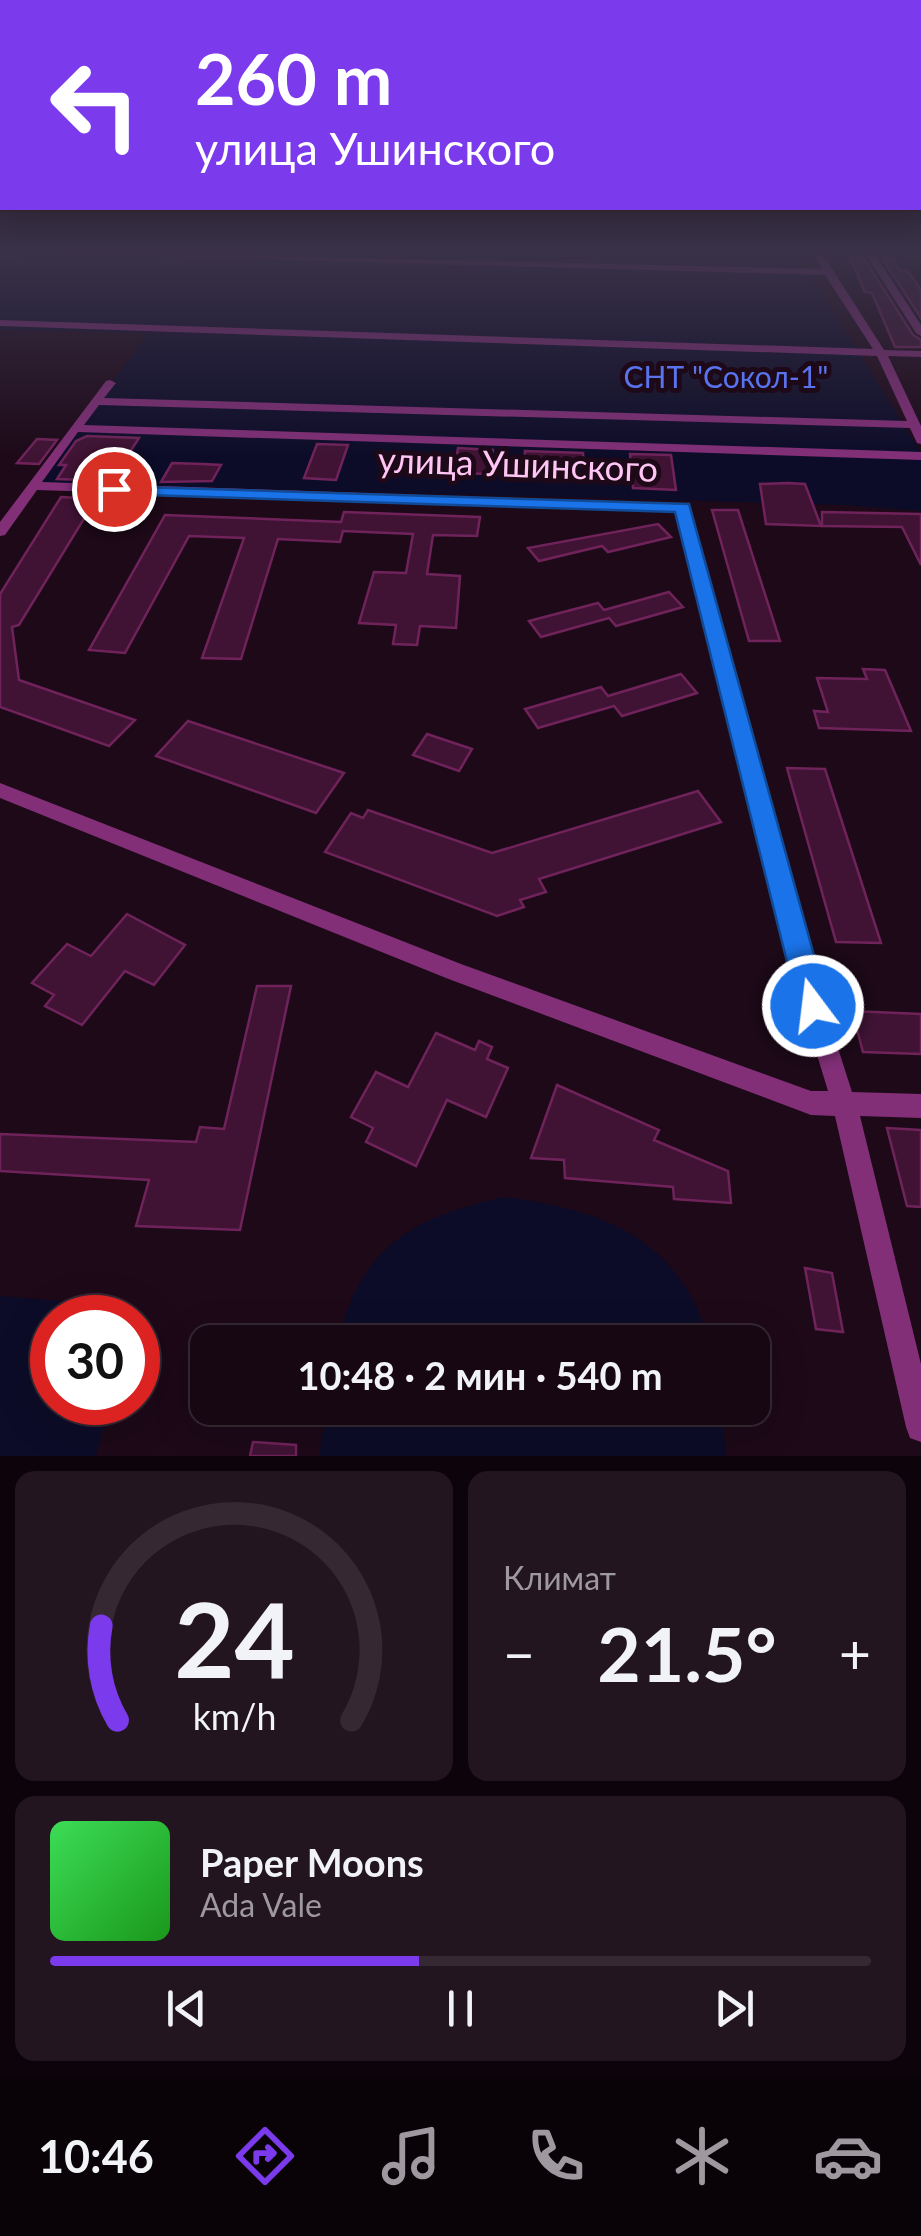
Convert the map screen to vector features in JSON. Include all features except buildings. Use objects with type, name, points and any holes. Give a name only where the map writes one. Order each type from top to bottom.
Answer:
[{"type":"street","points":[[858,321],[886,363],[921,440]]},
{"type":"street","points":[[0,323],[921,354]]},
{"type":"street","points":[[0,532],[110,382]]},
{"type":"street","points":[[96,402],[913,425]]},
{"type":"street","points":[[76,428],[921,456]]},
{"type":"street","name":"улица Ушинского","points":[[34,486],[683,507],[804,976],[856,1141],[921,1428]]},
{"type":"street","points":[[0,790],[472,978],[811,1104],[921,1106]]},
{"type":"green space","name":"СНТ \"Сокол-1\"","points":[[0,321],[838,321],[921,452],[921,511],[843,505],[40,483],[148,333],[0,330]]},
{"type":"green space","points":[[503,1197],[539,1202],[604,1221],[632,1235],[678,1277],[703,1325],[343,1325],[360,1282],[395,1241],[442,1215]]},
{"type":"green space","points":[[0,1296],[30,1298],[30,1425],[104,1425],[96,1456],[0,1456]]},
{"type":"green space","points":[[324,1425],[723,1425],[726,1456],[319,1456]]},
{"type":"route","points":[[114,489],[683,507],[813,1006]]}]
